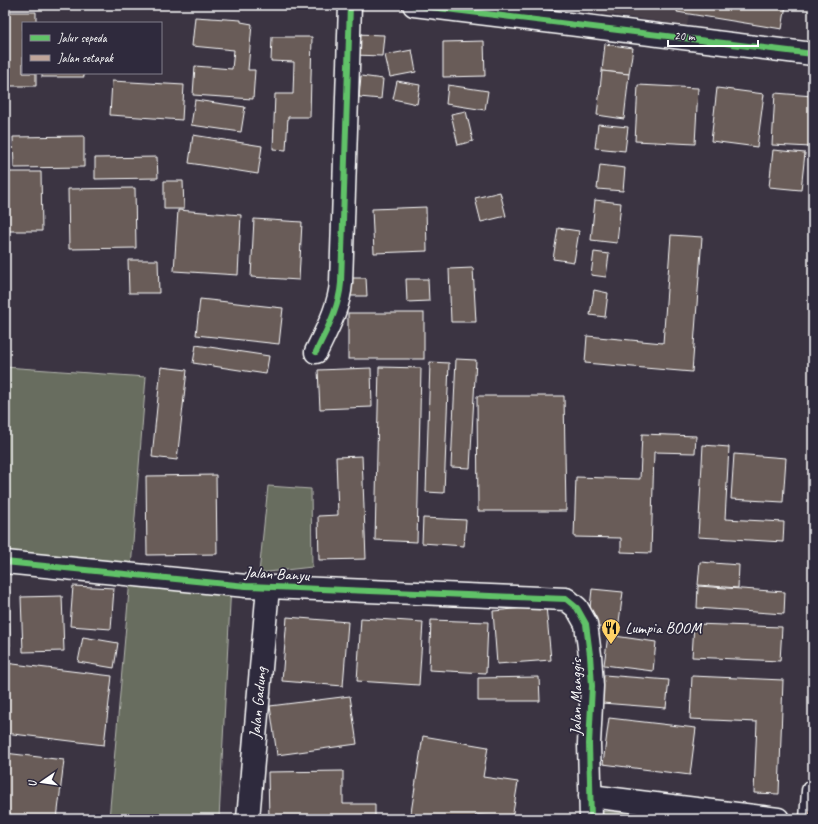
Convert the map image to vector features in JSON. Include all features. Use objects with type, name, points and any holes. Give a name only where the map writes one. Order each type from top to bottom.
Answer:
[{"type":"street","points":[[316,352],[340,298],[350,5]]},
{"type":"street","points":[[414,5],[813,54]]},
{"type":"street","name":"Jalan Banyu","points":[[5,562],[268,587],[548,597]]},
{"type":"street","name":"Jalan Gadung","points":[[248,819],[268,587]]},
{"type":"street","name":"Jalan Manggis","points":[[548,597],[566,599],[577,608],[586,624],[592,686],[589,744],[591,819]]},
{"type":"street","points":[[811,819],[813,791]]},
{"type":"street","points":[[590,796],[778,819]]},
{"type":"shaded area","points":[[550,5],[690,5],[687,26]]},
{"type":"green space","points":[[5,367],[146,377],[131,568],[5,560]]},
{"type":"green space","points":[[268,486],[311,489],[312,567],[259,573]]},
{"type":"green space","points":[[131,568],[231,584],[219,819],[109,819]]},
{"type":"green space","points":[[595,811],[652,814],[652,819],[595,819]]},
{"type":"building","points":[[678,5],[786,5],[782,29],[677,12]]},
{"type":"building","points":[[5,12],[36,12],[36,22],[22,22],[22,74],[36,74],[36,86],[5,86]]},
{"type":"building","points":[[195,17],[241,20],[241,22],[252,24],[248,70],[255,70],[253,99],[193,95],[195,66],[232,69],[234,50],[192,46]]},
{"type":"building","points":[[355,34],[384,35],[382,56],[354,55]]},
{"type":"building","points":[[272,37],[312,37],[310,117],[288,117],[286,150],[273,149],[275,94],[293,94],[294,62],[271,61]]},
{"type":"building","points":[[484,41],[485,76],[443,77],[443,42]]},
{"type":"building","points":[[605,44],[633,48],[629,74],[602,71]]},
{"type":"building","points":[[412,50],[416,72],[390,77],[385,55]]},
{"type":"building","points":[[602,71],[629,74],[624,119],[597,115]]},
{"type":"building","points":[[42,74],[84,74],[84,77],[42,77]]},
{"type":"building","points":[[361,76],[383,79],[381,99],[359,97]]},
{"type":"building","points":[[112,81],[184,85],[182,120],[110,115]]},
{"type":"building","points":[[397,81],[420,85],[417,104],[393,99]]},
{"type":"building","points":[[448,85],[488,91],[485,110],[446,104]]},
{"type":"building","points":[[638,85],[698,88],[695,144],[635,141]]},
{"type":"building","points":[[717,88],[764,94],[757,147],[711,141]]},
{"type":"building","points":[[775,93],[813,96],[811,147],[772,145]]},
{"type":"building","points":[[195,100],[245,107],[241,132],[191,125]]},
{"type":"building","points":[[466,111],[473,141],[458,145],[451,114]]},
{"type":"building","points":[[598,124],[628,127],[625,151],[595,148]]},
{"type":"building","points":[[193,135],[262,146],[258,174],[189,163]]},
{"type":"building","points":[[84,136],[84,167],[14,168],[13,137]]},
{"type":"building","points":[[773,150],[805,153],[801,190],[769,187]]},
{"type":"building","points":[[157,157],[158,178],[95,179],[95,158]]},
{"type":"building","points":[[600,165],[625,168],[623,191],[597,189]]},
{"type":"building","points":[[5,172],[41,172],[42,231],[5,231]]},
{"type":"building","points":[[164,181],[183,181],[184,209],[164,209]]},
{"type":"building","points":[[135,188],[136,248],[69,249],[68,189]]},
{"type":"building","points":[[500,192],[506,216],[481,222],[475,198]]},
{"type":"building","points":[[595,200],[621,203],[617,243],[591,240]]},
{"type":"building","points":[[426,207],[427,251],[374,253],[372,209]]},
{"type":"building","points":[[178,210],[241,215],[238,275],[174,271]]},
{"type":"building","points":[[254,219],[302,222],[299,280],[251,277]]},
{"type":"building","points":[[558,228],[579,231],[574,262],[553,259]]},
{"type":"building","points":[[671,235],[702,237],[692,372],[585,363],[587,336],[663,343]]},
{"type":"building","points":[[594,252],[609,254],[606,277],[591,275]]},
{"type":"building","points":[[128,260],[158,260],[159,293],[129,293]]},
{"type":"building","points":[[473,268],[476,322],[451,322],[449,269]]},
{"type":"building","points":[[347,278],[366,278],[367,296],[348,296]]},
{"type":"building","points":[[406,279],[428,279],[429,301],[407,302]]},
{"type":"building","points":[[594,290],[608,293],[605,317],[590,315]]},
{"type":"building","points":[[200,299],[283,308],[279,344],[196,335]]},
{"type":"building","points":[[348,313],[424,313],[424,359],[348,359]]},
{"type":"building","points":[[196,345],[269,356],[266,374],[193,363]]},
{"type":"building","points":[[456,359],[476,360],[470,468],[451,467]]},
{"type":"building","points":[[430,362],[449,363],[444,493],[426,492]]},
{"type":"building","points":[[161,367],[187,370],[177,460],[152,457]]},
{"type":"building","points":[[379,367],[421,368],[417,542],[375,540]]},
{"type":"building","points":[[371,368],[372,407],[320,409],[318,370]]},
{"type":"building","points":[[477,396],[564,396],[566,511],[478,511]]},
{"type":"building","points":[[642,434],[696,436],[695,453],[654,452],[651,553],[621,552],[621,538],[574,537],[576,477],[640,479]]},
{"type":"building","points":[[703,445],[729,447],[725,519],[784,522],[783,542],[698,537]]},
{"type":"building","points":[[734,454],[786,458],[783,502],[731,499]]},
{"type":"building","points":[[362,456],[366,559],[319,560],[318,516],[338,515],[336,457]]},
{"type":"building","points":[[216,475],[217,554],[147,555],[146,476]]},
{"type":"building","points":[[423,518],[466,520],[464,546],[422,543]]},
{"type":"building","points":[[700,562],[739,565],[738,588],[698,585]]},
{"type":"building","points":[[73,586],[114,588],[111,629],[70,626]]},
{"type":"building","points":[[698,586],[785,592],[784,614],[697,608]]},
{"type":"building","points":[[592,589],[623,592],[618,629],[588,626]]},
{"type":"building","points":[[5,590],[9,590],[10,646],[5,646]]},
{"type":"building","points":[[62,596],[64,651],[23,652],[21,597]]},
{"type":"building","points":[[546,606],[551,660],[497,664],[493,611]]},
{"type":"building","points":[[287,617],[348,622],[343,686],[282,681]]},
{"type":"building","points":[[361,618],[423,622],[419,685],[357,681]]},
{"type":"building","points":[[431,620],[488,622],[486,673],[429,670]]},
{"type":"building","points":[[694,624],[782,627],[780,661],[692,657]]},
{"type":"building","points":[[608,635],[656,642],[653,671],[604,665]]},
{"type":"building","points":[[83,637],[118,643],[114,668],[78,662]]},
{"type":"building","points":[[5,663],[112,676],[104,745],[5,733]]},
{"type":"building","points":[[604,675],[669,680],[666,708],[602,703]]},
{"type":"building","points":[[692,676],[783,680],[779,794],[754,793],[757,722],[690,719]]},
{"type":"building","points":[[539,677],[540,701],[478,701],[478,678]]},
{"type":"building","points":[[350,696],[357,744],[277,755],[270,706]]},
{"type":"building","points":[[609,718],[696,728],[690,775],[603,764]]},
{"type":"building","points":[[423,736],[488,747],[483,777],[518,782],[512,819],[476,815],[475,819],[410,819]]},
{"type":"building","points":[[5,753],[64,760],[57,819],[5,819]]},
{"type":"building","points":[[343,771],[343,804],[375,804],[375,819],[269,819],[268,772]]},
{"type":"marked path","points":[[811,819],[813,791]]},
{"type":"cycle path","points":[[316,352],[335,310],[341,283],[350,5]]},
{"type":"cycle path","points":[[414,5],[813,54]]},
{"type":"cycle path","points":[[5,562],[246,586],[566,599],[577,608],[586,624],[590,655],[592,686],[589,744],[591,819]]},
{"type":"place","name":"Lumpia BOOM","points":[[611,645]]}]
